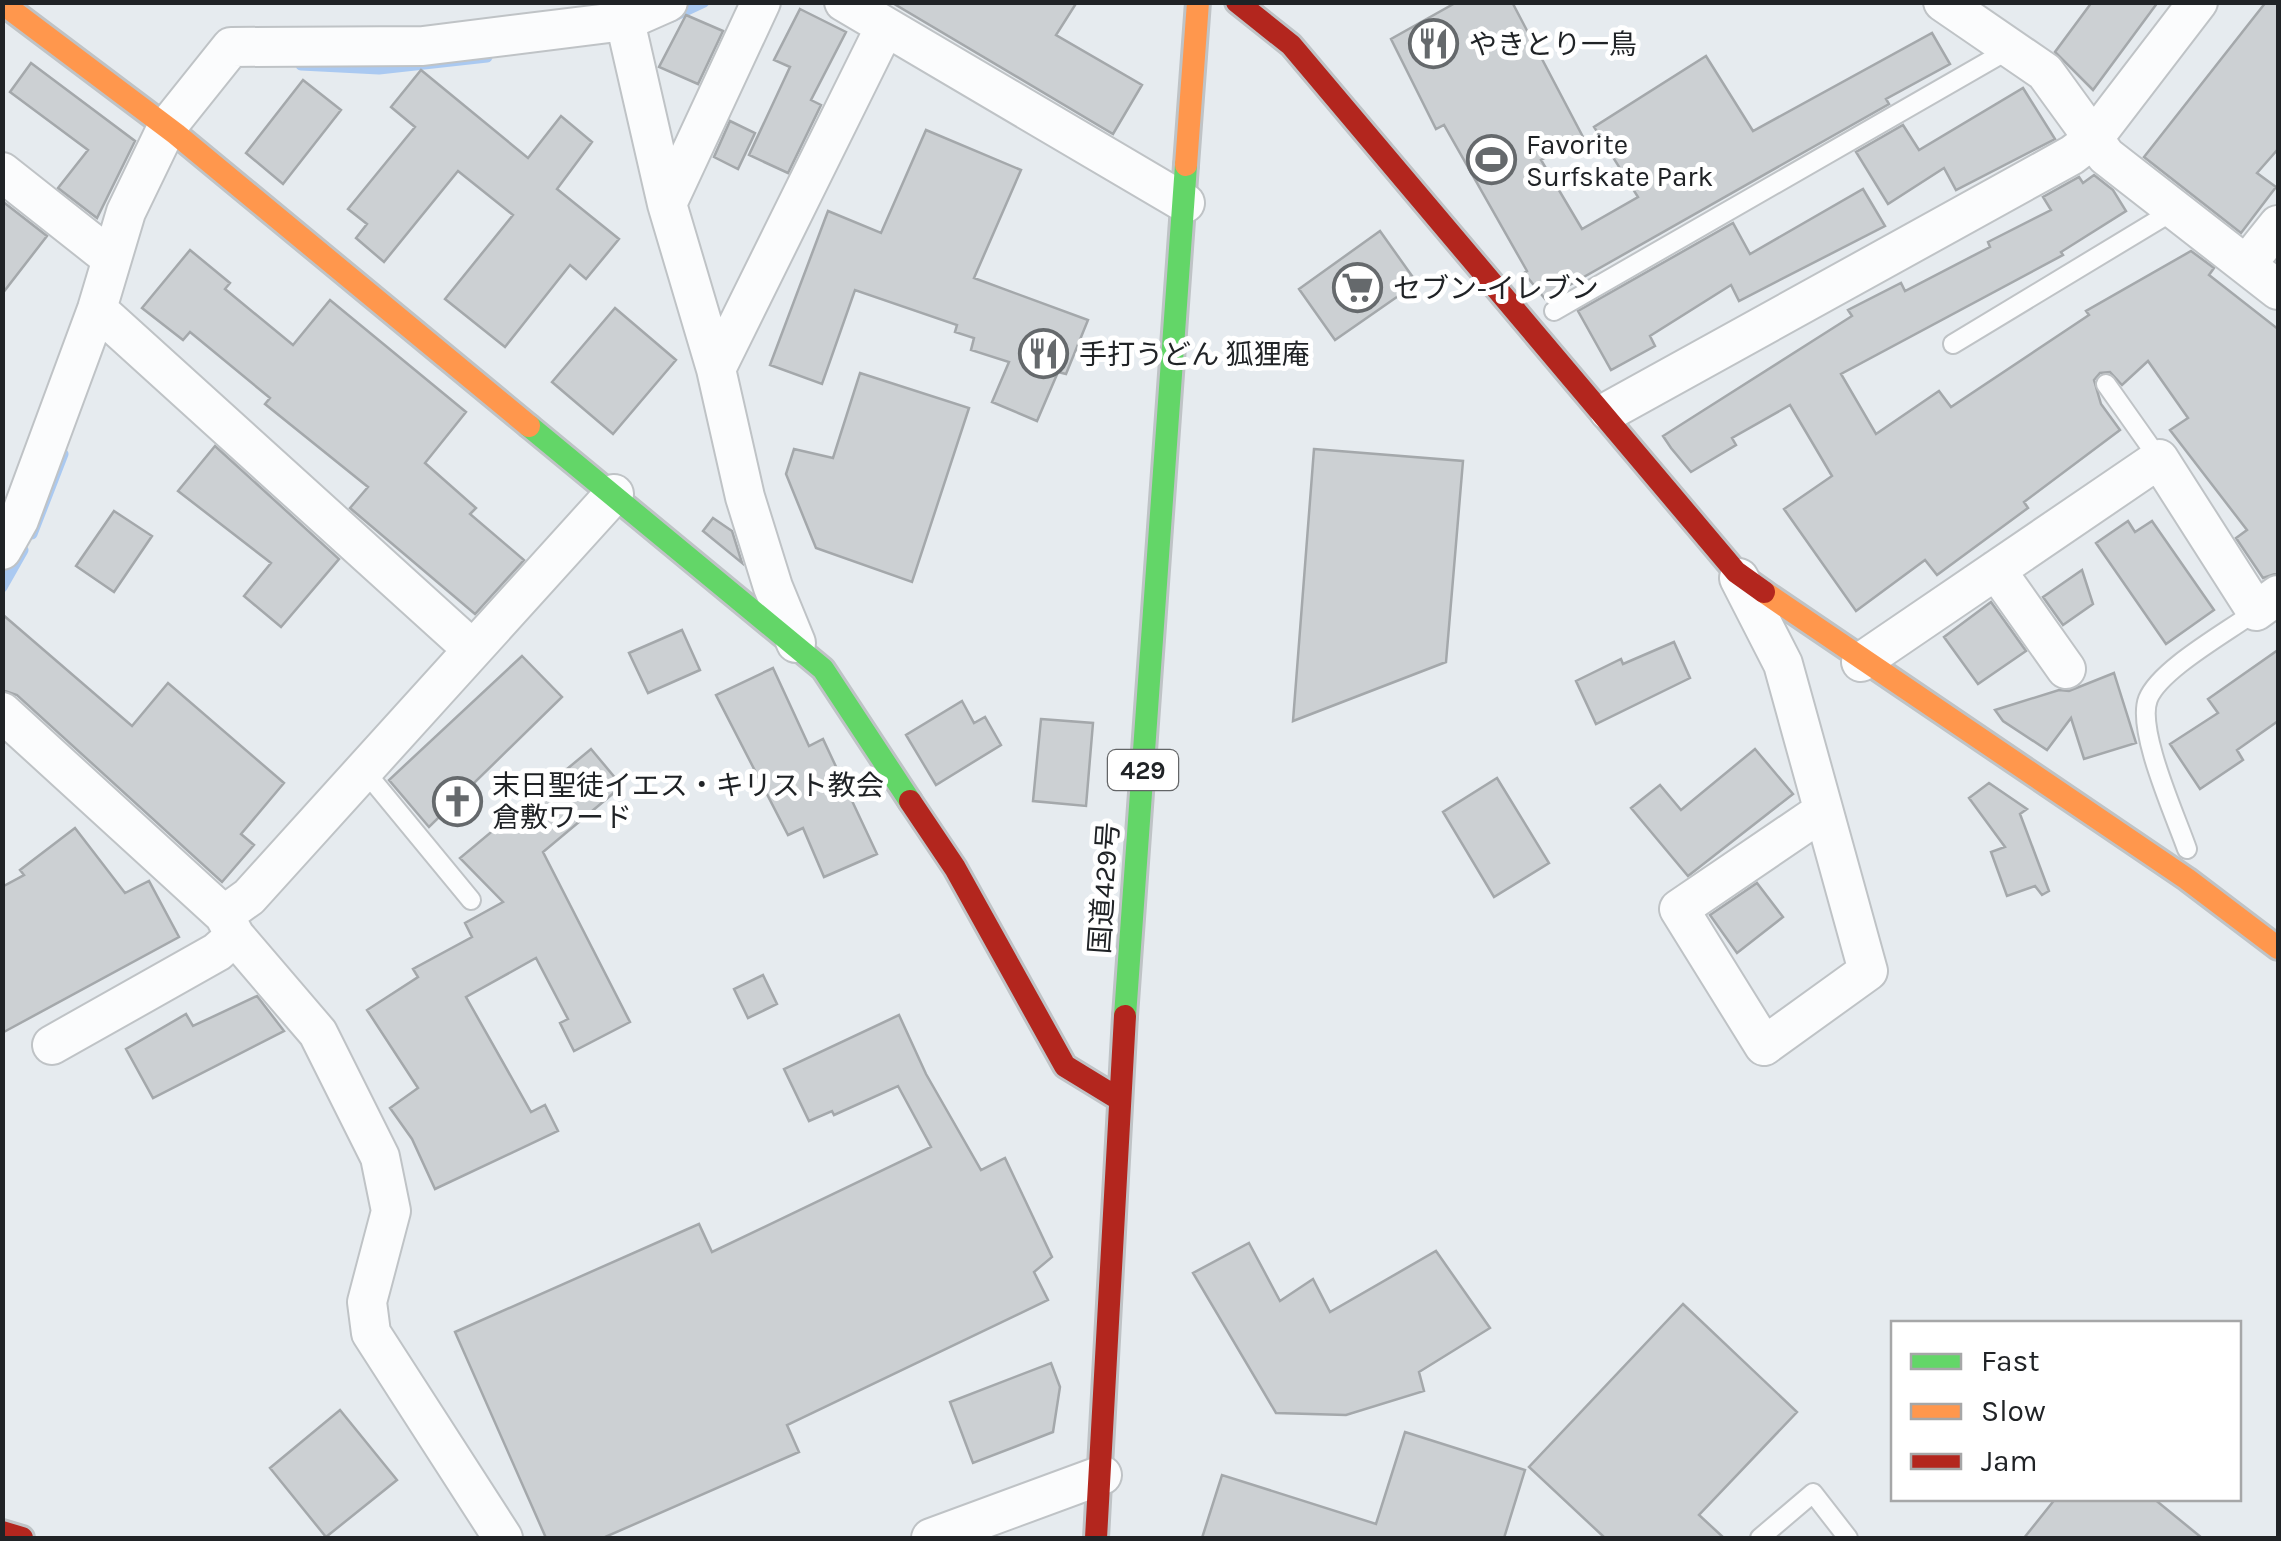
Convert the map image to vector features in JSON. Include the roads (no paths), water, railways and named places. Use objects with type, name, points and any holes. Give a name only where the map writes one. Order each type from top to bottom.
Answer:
[{"type":"main road","name":"国道429号","points":[[1096,1538],[1118,1100],[1198,2]]},
{"type":"main road","points":[[1236,2],[1291,45],[1611,410],[1736,572],[1871,655],[2278,948]]},
{"type":"main road","points":[[2,4],[176,134],[824,669],[955,868],[1066,1066],[1118,1100]]},
{"type":"main road","points":[[2,1532],[22,1538]]},
{"type":"street","points":[[667,204],[761,2]]},
{"type":"street","points":[[844,2],[1185,203]]},
{"type":"street","points":[[1943,2],[2045,72],[2106,156],[2278,290]]},
{"type":"street","points":[[1611,410],[2055,165],[2093,139],[2198,2]]},
{"type":"street","points":[[2,550],[19,520],[106,317],[112,259],[126,212],[230,47],[423,46],[644,10],[667,204],[716,370],[746,497],[773,587],[799,649]]},
{"type":"street","points":[[716,370],[886,27]]},
{"type":"street","points":[[2,172],[112,259]]},
{"type":"street","points":[[2246,265],[2278,225]]},
{"type":"street","points":[[106,317],[471,648]]},
{"type":"street","points":[[1871,655],[2159,459],[2267,603]]},
{"type":"street","points":[[52,1045],[217,952],[249,897],[614,494]]},
{"type":"street","points":[[1996,570],[2066,670]]},
{"type":"street","points":[[1736,572],[1782,664],[1823,810],[1868,971],[1764,1046],[1679,909],[1823,810]]},
{"type":"street","points":[[2,712],[229,926],[318,1033],[380,1157],[391,1211],[368,1302],[371,1333],[503,1538]]},
{"type":"street","points":[[931,1538],[1102,1475]]},
{"type":"lane","points":[[1554,312],[2010,48]]},
{"type":"lane","points":[[1953,344],[2173,210]]},
{"type":"lane","points":[[2106,384],[2159,459]]},
{"type":"lane","points":[[2188,849],[2146,728],[2146,702],[2159,681],[2267,603]]},
{"type":"lane","points":[[363,769],[470,900]]},
{"type":"lane","points":[[1760,1538],[1813,1493],[1848,1538]]},
{"type":"waterway","points":[[672,17],[704,2]]},
{"type":"waterway","points":[[301,65],[379,69],[487,57]]},
{"type":"waterway","points":[[32,534],[63,454]]},
{"type":"waterway","points":[[2,587],[23,550]]},
{"type":"place","name":"やきとり一鳥","points":[[1434,44]]},
{"type":"place","name":"Favorite Surfskate Park","points":[[1491,160]]},
{"type":"place","name":"セブン-イレブン","points":[[1358,288]]},
{"type":"place","name":"手打うどん 狐狸庵","points":[[1044,354]]},
{"type":"place","name":"末日聖徒イエス・キリスト教会 倉敷ワード","points":[[457,801]]}]
